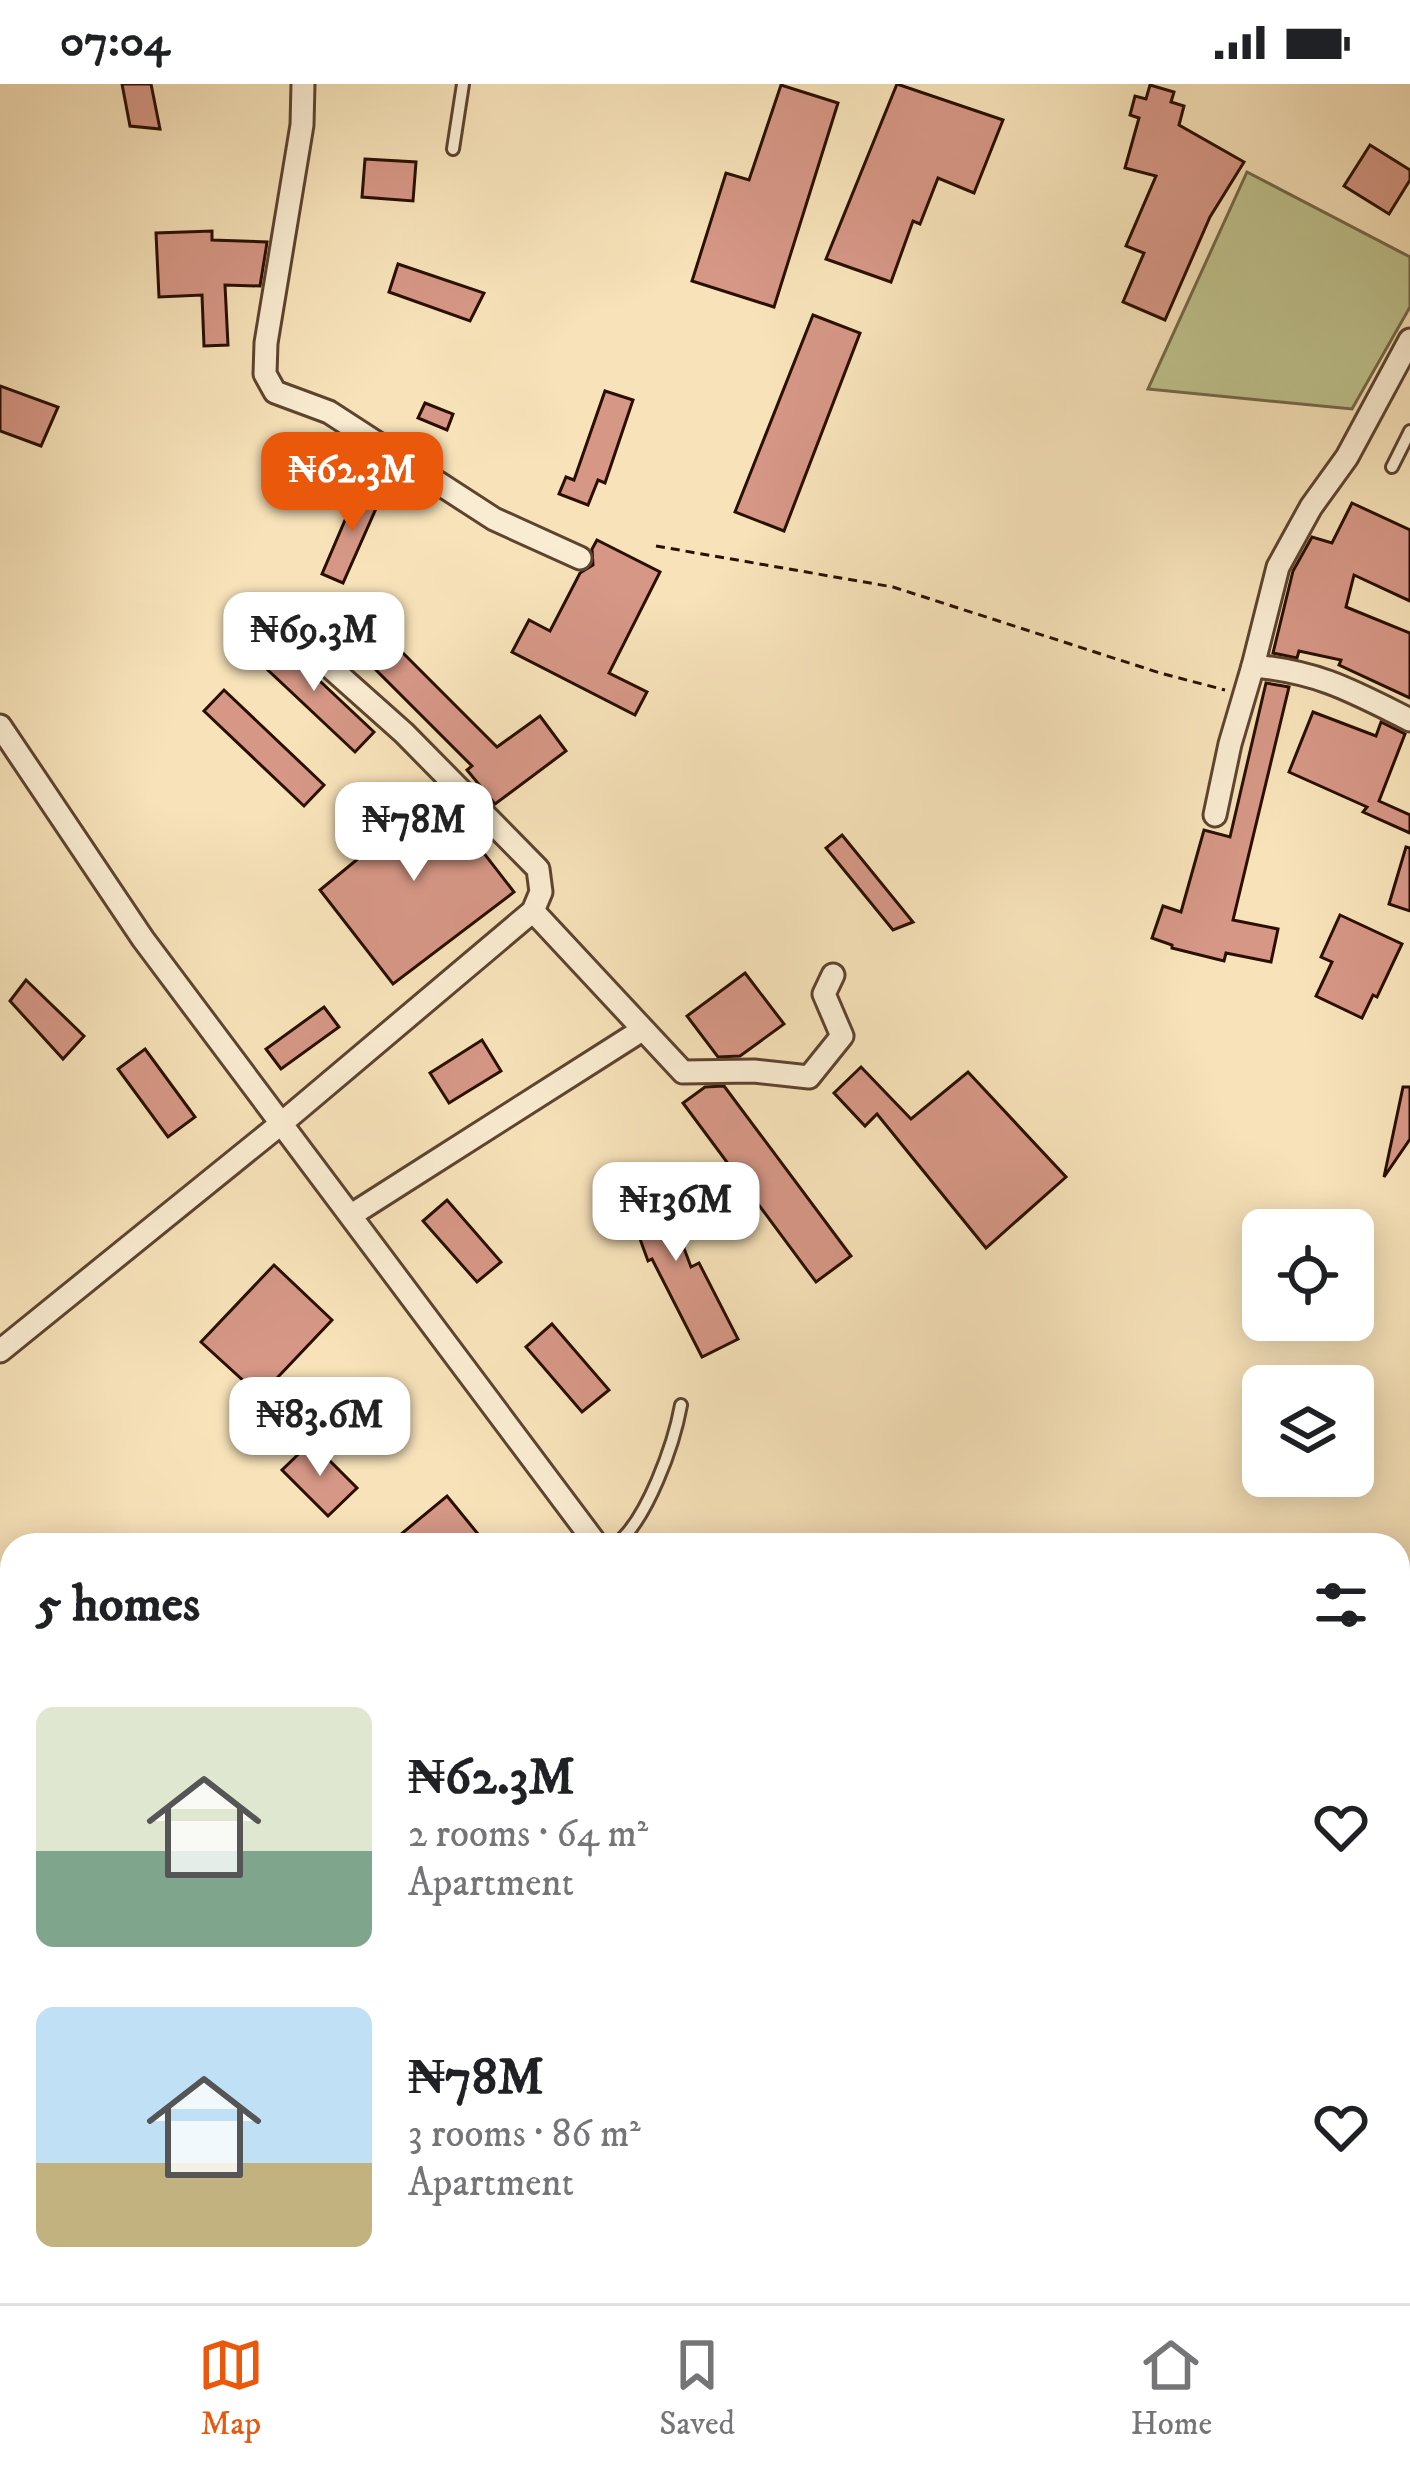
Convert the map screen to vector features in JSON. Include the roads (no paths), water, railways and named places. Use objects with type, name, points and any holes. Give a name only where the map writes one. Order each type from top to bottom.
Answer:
[{"type":"street","points":[[304,84],[302,125],[266,343],[265,374],[275,392],[329,412],[494,519],[580,558]]},
{"type":"street","points":[[1215,815],[1229,744],[1278,567],[1311,507],[1347,457],[1410,340]]},
{"type":"street","points":[[0,1351],[533,911],[541,892],[538,869],[404,734],[314,652]]},
{"type":"street","points":[[1253,666],[1326,678],[1410,720]]},
{"type":"street","points":[[0,726],[143,939],[588,1533]]},
{"type":"street","points":[[533,911],[683,1072],[754,1070],[809,1077],[842,1036],[824,994],[833,975]]},
{"type":"street","points":[[352,1214],[642,1030]]},
{"type":"lane","points":[[453,149],[463,84]]},
{"type":"lane","points":[[1392,467],[1410,431]]},
{"type":"lane","points":[[626,1533],[636,1523],[677,1428],[681,1405]]}]
